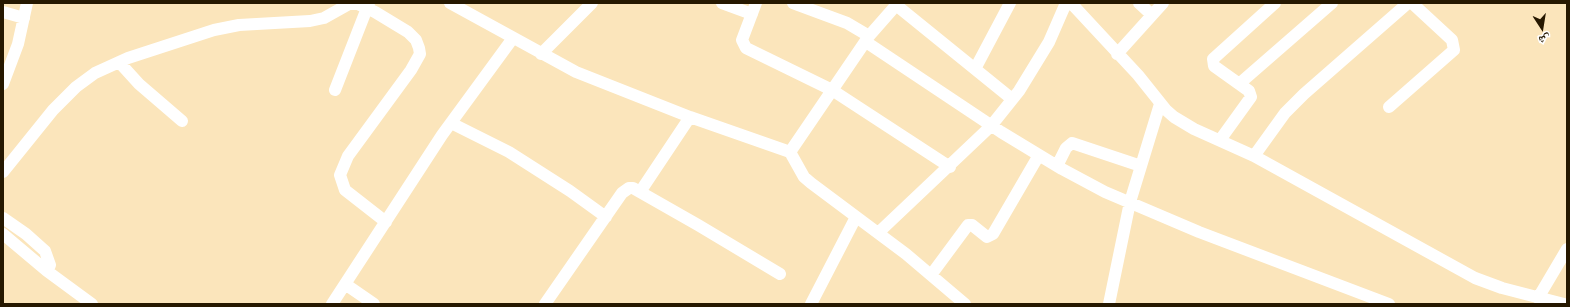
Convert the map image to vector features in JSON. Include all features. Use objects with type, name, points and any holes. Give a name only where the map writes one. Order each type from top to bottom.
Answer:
[{"type":"street","points":[[3,84],[6,68],[18,44],[27,3]]},
{"type":"street","points":[[450,3],[576,72],[690,117],[790,152],[804,177],[965,304]]},
{"type":"street","points":[[541,54],[592,3]]},
{"type":"street","points":[[722,3],[754,9],[742,40],[746,48],[832,90],[950,167]]},
{"type":"street","points":[[975,69],[1010,3]]},
{"type":"street","points":[[878,234],[950,167],[991,126],[1012,99],[1049,42],[1066,3]]},
{"type":"street","points":[[1071,3],[1138,75],[1160,104],[1174,117],[1194,129],[1254,156],[1475,278],[1502,288],[1564,304]]},
{"type":"street","points":[[1139,3],[1152,15]]},
{"type":"street","points":[[1117,54],[1163,3]]},
{"type":"street","points":[[1239,84],[1332,3]]},
{"type":"street","points":[[1254,156],[1268,134],[1304,94],[1408,3]]},
{"type":"street","points":[[1388,107],[1454,50],[1452,40],[1412,3]]},
{"type":"street","points":[[3,172],[53,110],[76,86],[95,72],[119,62],[214,30],[239,25],[310,22],[324,18],[349,4],[358,4],[368,6],[408,32],[416,40],[420,48],[420,54],[411,70],[348,156],[340,175],[345,190],[386,222]]},
{"type":"street","points":[[801,4],[847,23],[991,126],[1057,166],[1105,192],[1199,232],[1389,304]]},
{"type":"street","points":[[790,152],[868,39],[897,4],[1012,99]]},
{"type":"street","points":[[1220,140],[1251,97],[1249,91],[1214,66],[1213,59],[1269,5]]},
{"type":"street","points":[[335,90],[368,6]]},
{"type":"street","points":[[3,12],[24,18]]},
{"type":"street","points":[[332,304],[451,123],[513,38]]},
{"type":"street","points":[[119,62],[139,84],[182,121]]},
{"type":"street","points":[[1109,304],[1130,202],[1160,104]]},
{"type":"street","points":[[640,192],[690,117]]},
{"type":"street","points":[[451,123],[509,152],[570,191],[606,217]]},
{"type":"street","points":[[1057,166],[1066,148],[1072,143],[1141,166]]},
{"type":"street","points":[[931,276],[968,226],[972,225],[987,237],[993,234],[1039,155]]},
{"type":"street","points":[[545,304],[626,190],[633,188],[780,274]]},
{"type":"street","points":[[811,304],[856,217]]},
{"type":"street","points":[[3,218],[26,234],[45,251],[50,265],[47,271]]},
{"type":"street","points":[[3,234],[47,271],[92,304]]},
{"type":"street","points":[[1538,298],[1567,249]]},
{"type":"street","points":[[346,284],[374,304]]}]
